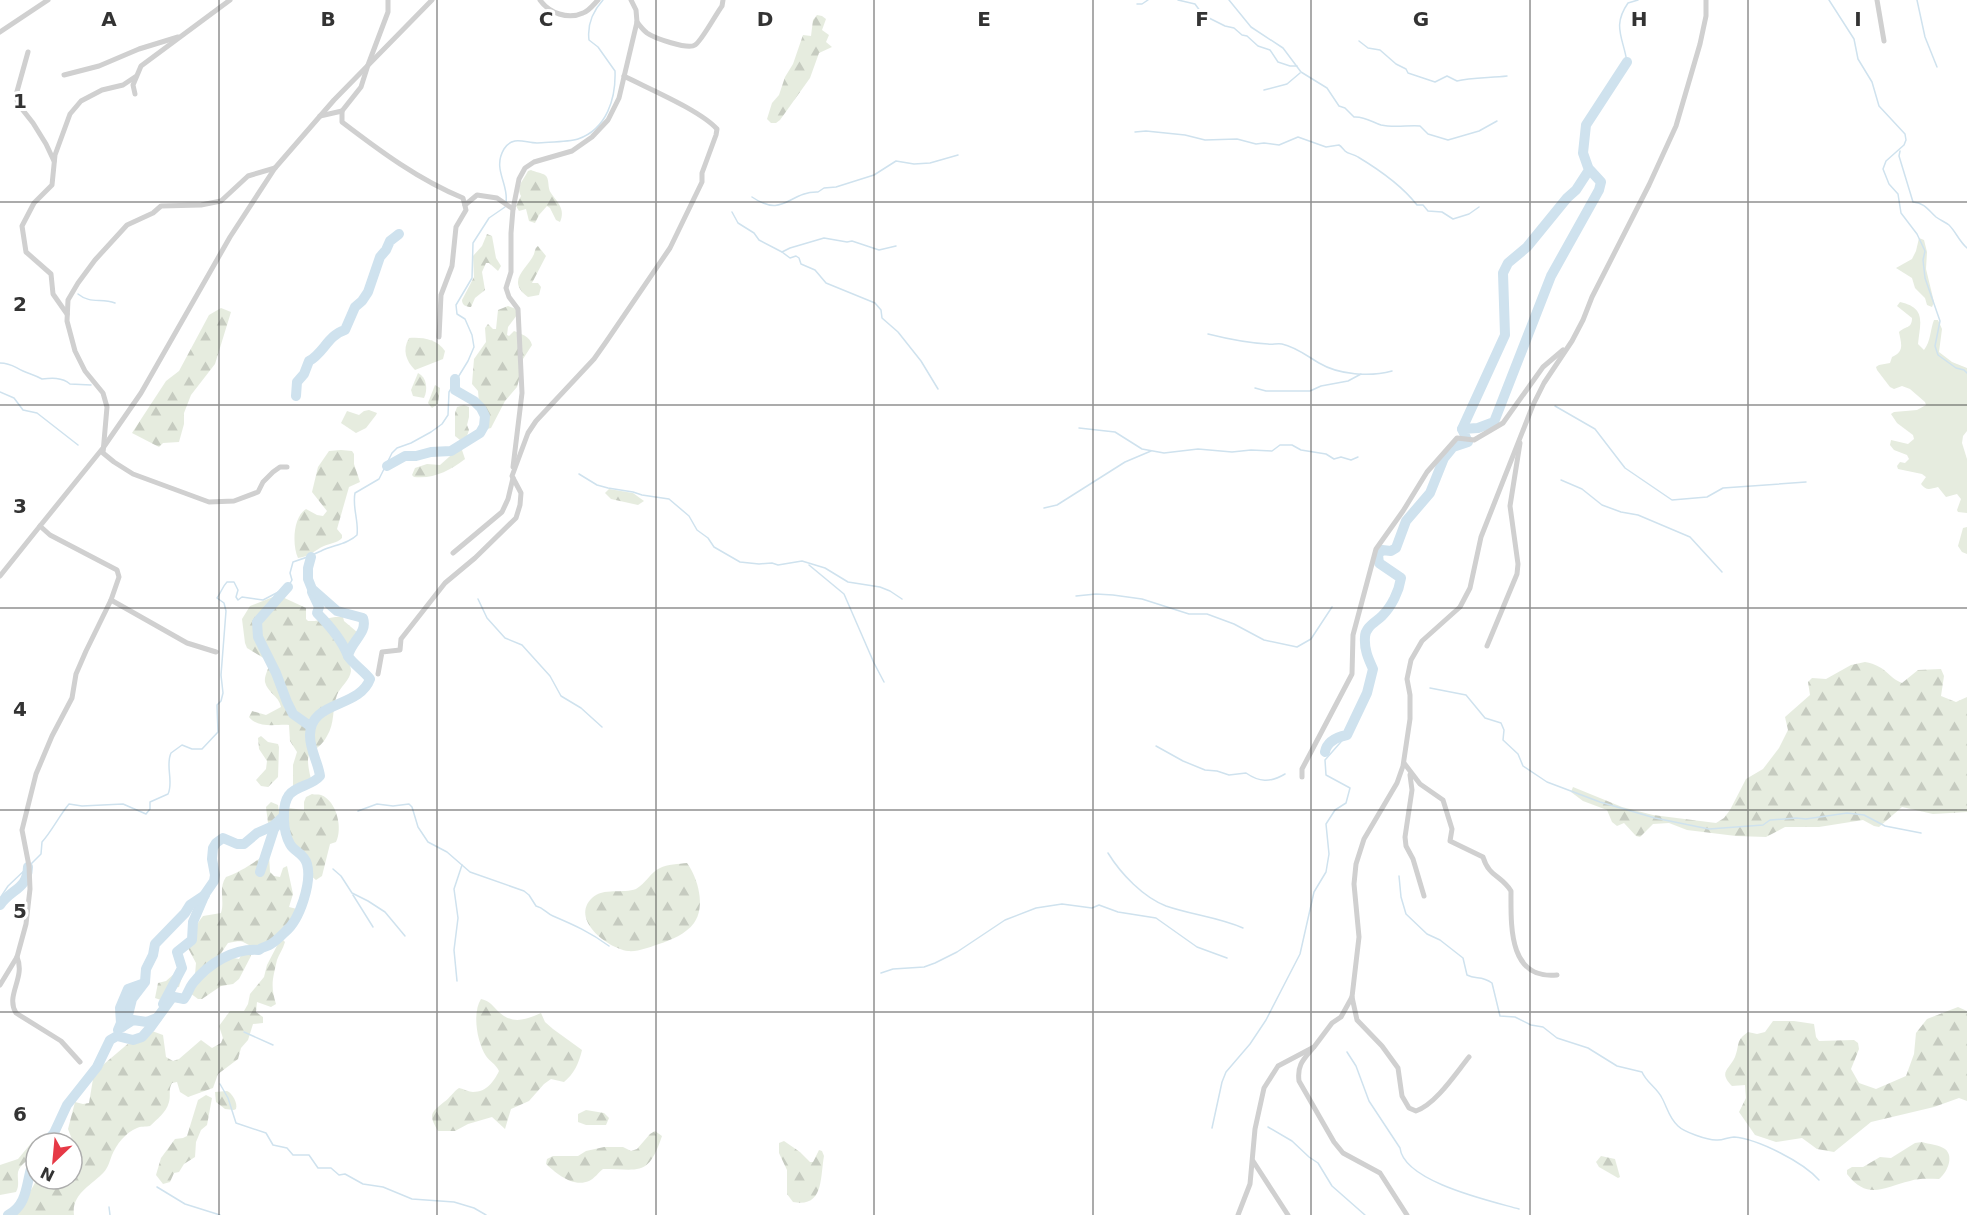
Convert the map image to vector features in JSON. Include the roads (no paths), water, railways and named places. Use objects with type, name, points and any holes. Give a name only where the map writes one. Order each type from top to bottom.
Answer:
[{"type":"street","points":[[0,32],[48,0]]},
{"type":"street","points":[[135,94],[135,77],[141,66],[230,0]]},
{"type":"street","points":[[0,576],[103,448],[141,393],[230,237],[275,168],[320,116],[432,0]]},
{"type":"street","points":[[540,0],[549,10],[570,15],[583,14],[598,0]]},
{"type":"street","points":[[453,553],[502,512],[508,499],[512,477],[522,393],[518,309],[509,297],[506,288],[511,272],[514,194],[525,168],[534,162],[572,151],[600,129],[615,108],[637,22],[636,10],[631,0]]},
{"type":"street","points":[[637,22],[647,33],[658,38],[689,47],[695,46],[722,6],[723,0]]},
{"type":"street","points":[[1469,1057],[1426,1106],[1416,1111],[1409,1108],[1402,1096],[1398,1068],[1382,1046],[1357,1020],[1352,997],[1359,937],[1354,884],[1356,864],[1364,839],[1397,783],[1404,761],[1410,719],[1407,679],[1412,660],[1422,640],[1460,607],[1470,588],[1481,537],[1544,382],[1570,342],[1676,126],[1700,44],[1706,16],[1706,0]]},
{"type":"street","points":[[1877,0],[1884,41]]},
{"type":"street","points":[[387,1],[388,12],[381,34],[361,87],[342,111],[342,122],[432,184],[463,198],[466,210],[456,227],[452,266],[441,295],[439,337]]},
{"type":"street","points":[[64,75],[99,66],[139,49],[182,35]]},
{"type":"street","points":[[28,52],[16,95],[18,104],[42,137],[55,162]]},
{"type":"street","points":[[378,674],[382,652],[400,650],[401,639],[445,583],[475,558],[516,518],[521,493],[512,477],[522,448],[536,422],[594,359],[670,248],[702,182],[702,173],[717,129],[712,123],[624,76]]},
{"type":"street","points":[[67,314],[53,294],[51,274],[26,252],[22,226],[34,203],[52,185],[55,162],[70,114],[81,101],[102,90],[123,85],[135,77]]},
{"type":"street","points":[[320,116],[342,111]]},
{"type":"street","points":[[275,168],[248,176],[221,201],[201,205],[161,206],[153,213],[127,225],[95,260],[78,283],[68,300],[67,321],[75,351],[85,371],[103,393],[107,407],[103,453],[114,462],[133,474],[209,502],[234,501],[258,492],[263,482],[273,472],[287,467]]},
{"type":"street","points":[[465,205],[477,195],[497,198],[513,209]]},
{"type":"street","points":[[1302,777],[1302,769],[1352,674],[1353,635],[1376,549],[1403,512],[1427,471],[1452,443],[1457,438],[1473,440],[1503,423],[1543,367],[1570,342]]},
{"type":"street","points":[[1487,646],[1517,574],[1518,564],[1510,495],[1522,432]]},
{"type":"street","points":[[0,985],[17,957],[26,924],[30,890],[29,866],[22,830],[36,774],[52,735],[72,698],[76,674],[111,600],[119,577],[117,570],[50,535],[40,526]]},
{"type":"street","points":[[111,600],[187,643],[216,652]]},
{"type":"street","points":[[1404,761],[1410,774],[1412,790],[1405,837],[1406,846],[1413,859],[1424,896]]},
{"type":"street","points":[[1410,774],[1443,800],[1452,830],[1450,841],[1483,856],[1490,872],[1508,885],[1511,891],[1512,933],[1522,962],[1536,975],[1557,975]]},
{"type":"street","points":[[17,957],[21,968],[12,1007],[16,1012],[61,1041],[80,1062]]},
{"type":"street","points":[[1352,997],[1341,1017],[1332,1023],[1302,1061],[1298,1071],[1299,1081],[1334,1142],[1343,1153],[1380,1173],[1407,1215]]},
{"type":"street","points":[[1240,1215],[1250,1184],[1255,1129],[1264,1088],[1278,1066],[1314,1047]]},
{"type":"street","points":[[1253,1161],[1288,1215]]},
{"type":"waterway","points":[[506,202],[500,163],[504,149],[511,142],[537,143],[578,139],[596,128],[608,111],[614,92],[615,71],[598,47],[589,40],[592,18],[603,0]]},
{"type":"waterway","points":[[1137,4],[1148,0]]},
{"type":"waterway","points":[[1178,0],[1195,4],[1203,15],[1234,28],[1258,46],[1270,50],[1278,62],[1297,66]]},
{"type":"waterway","points":[[1229,0],[1251,27],[1283,48],[1301,72],[1327,88],[1339,106],[1345,108],[1354,117],[1365,118],[1386,126],[1420,126],[1428,134],[1448,140],[1479,131],[1497,121]]},
{"type":"waterway","points":[[1627,62],[1620,32],[1621,18],[1628,3],[1638,0]]},
{"type":"waterway","points":[[1829,0],[1854,39],[1858,59],[1872,82],[1879,106],[1905,134],[1904,145],[1886,161],[1883,169],[1889,184],[1898,194],[1901,213],[1917,234],[1925,251],[1923,260],[1925,278],[1940,321],[1935,346],[1938,355],[1967,373]]},
{"type":"waterway","points":[[1917,0],[1925,37],[1937,67]]},
{"type":"waterway","points":[[1359,41],[1368,48],[1380,50],[1396,64],[1406,69],[1408,73],[1435,82],[1447,76],[1457,81],[1507,76]]},
{"type":"waterway","points":[[1462,429],[1505,335],[1503,273],[1508,263],[1527,247],[1576,190],[1589,170],[1583,153],[1586,125],[1627,62]]},
{"type":"waterway","points":[[1264,90],[1287,84],[1300,73]]},
{"type":"waterway","points":[[1135,132],[1185,135],[1205,140],[1237,139],[1256,144],[1279,145],[1298,137],[1326,147],[1339,145],[1346,152],[1382,173],[1417,205],[1423,205],[1428,211],[1442,212],[1453,219],[1469,214],[1479,207]]},
{"type":"waterway","points":[[1900,151],[1899,156],[1913,202],[1923,205],[1949,225],[1967,248]]},
{"type":"waterway","points":[[752,197],[763,203],[779,205],[800,195],[818,192],[824,188],[836,187],[874,175],[896,161],[914,164],[930,163],[958,155]]},
{"type":"waterway","points":[[1325,752],[1333,740],[1347,735],[1367,693],[1373,669],[1366,649],[1365,633],[1389,608],[1400,583],[1401,578],[1379,563],[1378,555],[1382,550],[1391,551],[1396,548],[1406,521],[1430,493],[1444,458],[1453,447],[1468,442],[1462,429],[1478,428],[1494,422],[1551,276],[1599,190],[1601,182],[1590,170]]},
{"type":"waterway","points":[[31,864],[41,854],[42,842],[69,804],[82,806],[123,804],[146,814],[150,809],[150,802],[168,794],[171,753],[182,745],[192,749],[202,749],[218,732],[217,705],[223,693],[221,675],[226,611],[224,603],[217,598],[225,584],[234,582],[238,590],[236,597],[238,600],[242,597],[263,600],[288,587],[292,580],[290,573],[293,562],[344,543],[357,535],[355,493],[379,479],[392,453],[397,448],[411,443],[442,424],[448,415],[449,392],[474,347],[472,335],[465,319],[457,314],[456,305],[472,278],[473,243],[489,218],[505,207]]},
{"type":"waterway","points":[[732,212],[738,223],[754,233],[759,240],[782,252],[824,238],[852,241],[879,250],[896,246]]},
{"type":"waterway","points":[[296,396],[297,382],[304,374],[309,361],[334,336],[345,330],[355,307],[368,292],[380,257],[390,241],[399,234]]},
{"type":"waterway","points":[[782,252],[790,258],[796,256],[799,258],[801,264],[815,270],[826,283],[875,303],[881,310],[882,318],[898,332],[921,361],[938,389]]},
{"type":"waterway","points":[[78,294],[91,300],[115,303]]},
{"type":"waterway","points":[[1208,334],[1246,342],[1287,345],[1327,367],[1345,372],[1365,374],[1392,371]]},
{"type":"waterway","points":[[0,363],[10,364],[42,379],[56,378],[70,384],[91,385]]},
{"type":"waterway","points":[[1255,388],[1266,391],[1310,391],[1321,386],[1348,381],[1361,374]]},
{"type":"waterway","points":[[387,466],[405,456],[451,451],[480,433],[484,426],[485,416],[474,401],[455,390],[455,379]]},
{"type":"waterway","points":[[0,392],[14,398],[23,410],[37,413],[78,445]]},
{"type":"waterway","points":[[1555,406],[1595,429],[1625,468],[1672,500],[1707,497],[1723,488],[1806,482]]},
{"type":"waterway","points":[[1079,428],[1115,432],[1142,449],[1164,453],[1198,449],[1232,452],[1272,451],[1280,445],[1292,445],[1301,450],[1326,454],[1334,459],[1341,457],[1351,460],[1358,457]]},
{"type":"waterway","points":[[1044,508],[1057,505],[1125,462],[1151,451]]},
{"type":"waterway","points":[[579,474],[597,485],[669,499],[689,516],[697,530],[708,538],[714,547],[740,562],[778,565],[802,561],[825,568],[848,582],[880,587],[902,599]]},
{"type":"waterway","points":[[1561,480],[1582,489],[1602,505],[1638,515],[1690,537],[1722,572]]},
{"type":"waterway","points":[[55,1131],[67,1105],[97,1067],[110,1040],[117,1036],[133,1040],[142,1037],[171,999],[174,997],[184,999],[193,983],[214,963],[240,951],[259,950],[270,945],[290,926],[300,910],[308,881],[307,864],[306,860],[292,847],[286,833],[284,819],[286,800],[292,792],[320,776],[310,736],[312,724],[317,716],[356,696],[370,679],[348,656],[363,628],[363,618],[337,611],[312,589],[308,579],[311,557]]},
{"type":"waterway","points":[[809,565],[844,594],[884,682]]},
{"type":"waterway","points":[[288,587],[257,622],[258,637],[293,714],[310,726]]},
{"type":"waterway","points":[[312,592],[319,607],[317,613],[335,633],[348,656]]},
{"type":"waterway","points":[[1076,596],[1096,594],[1142,599],[1189,614],[1207,614],[1234,624],[1264,640],[1297,647],[1311,639],[1332,607]]},
{"type":"waterway","points":[[478,599],[487,618],[505,638],[522,645],[550,676],[561,696],[581,708],[602,727]]},
{"type":"waterway","points":[[1430,688],[1466,695],[1485,718],[1501,723],[1504,730],[1503,740],[1518,754],[1523,766],[1547,782],[1600,802],[1655,818],[1709,829],[1763,825],[1770,820],[1806,819],[1847,813],[1864,815],[1885,826],[1921,833]]},
{"type":"waterway","points":[[1212,1128],[1226,1072],[1250,1044],[1266,1020],[1300,954],[1314,892],[1326,872],[1329,854],[1326,824],[1335,810],[1346,803],[1350,788],[1326,775],[1325,760],[1347,735]]},
{"type":"waterway","points":[[1156,746],[1205,770],[1229,775],[1246,773],[1265,780],[1285,774]]},
{"type":"waterway","points":[[358,811],[377,804],[393,806],[409,804],[418,827],[428,842],[447,852],[470,872],[524,891],[536,906],[609,946]]},
{"type":"waterway","points":[[163,1004],[182,968],[177,952],[192,940],[193,922],[205,894],[214,881],[212,859],[216,843],[223,838],[237,844],[244,844],[257,833],[273,826],[284,816]]},
{"type":"waterway","points":[[260,872],[274,829],[279,822]]},
{"type":"waterway","points":[[1108,853],[1133,884],[1157,902],[1243,928]]},
{"type":"waterway","points":[[457,981],[454,950],[458,918],[454,889],[462,865]]},
{"type":"waterway","points":[[0,905],[22,885],[28,867]]},
{"type":"waterway","points":[[0,898],[8,886],[27,868]]},
{"type":"waterway","points":[[333,869],[341,876],[352,893],[385,912],[405,936]]},
{"type":"waterway","points":[[1399,876],[1401,897],[1406,914],[1427,934],[1440,940],[1463,958],[1467,975],[1492,983],[1500,1016],[1515,1017],[1531,1025],[1543,1027],[1557,1038],[1588,1048],[1617,1066],[1642,1072],[1660,1094],[1672,1120],[1685,1131],[1712,1140],[1734,1137],[1755,1142],[1791,1159],[1819,1180]]},
{"type":"waterway","points":[[122,1027],[127,1019],[132,999],[145,982],[146,969],[153,955],[155,944],[190,905],[205,895]]},
{"type":"waterway","points":[[353,895],[373,927]]},
{"type":"waterway","points":[[881,973],[893,969],[924,967],[935,963],[957,952],[1005,920],[1036,908],[1062,904],[1092,908],[1099,905],[1118,912],[1156,918],[1197,947],[1227,958]]},
{"type":"waterway","points":[[118,1030],[121,1023],[120,1008],[128,989],[142,984]]},
{"type":"waterway","points":[[122,1027],[133,1020],[147,1022],[157,1018]]},
{"type":"waterway","points":[[244,1032],[273,1045]]},
{"type":"waterway","points":[[1347,1052],[1356,1066],[1369,1101],[1400,1148],[1405,1160],[1416,1171],[1451,1188],[1519,1209]]},
{"type":"waterway","points":[[220,1084],[228,1098],[236,1123],[266,1133],[273,1145],[287,1148],[293,1155],[309,1155],[318,1168],[331,1168],[339,1175],[345,1174],[363,1184],[383,1187],[412,1199],[454,1202],[474,1208],[486,1215]]},
{"type":"waterway","points":[[1268,1127],[1292,1141],[1318,1163],[1332,1186],[1365,1215]]},
{"type":"waterway","points":[[157,1187],[185,1204],[220,1215]]},
{"type":"waterway","points":[[8,1215],[21,1204],[25,1191]]},
{"type":"waterway","points":[[109,1207],[110,1215]]}]
